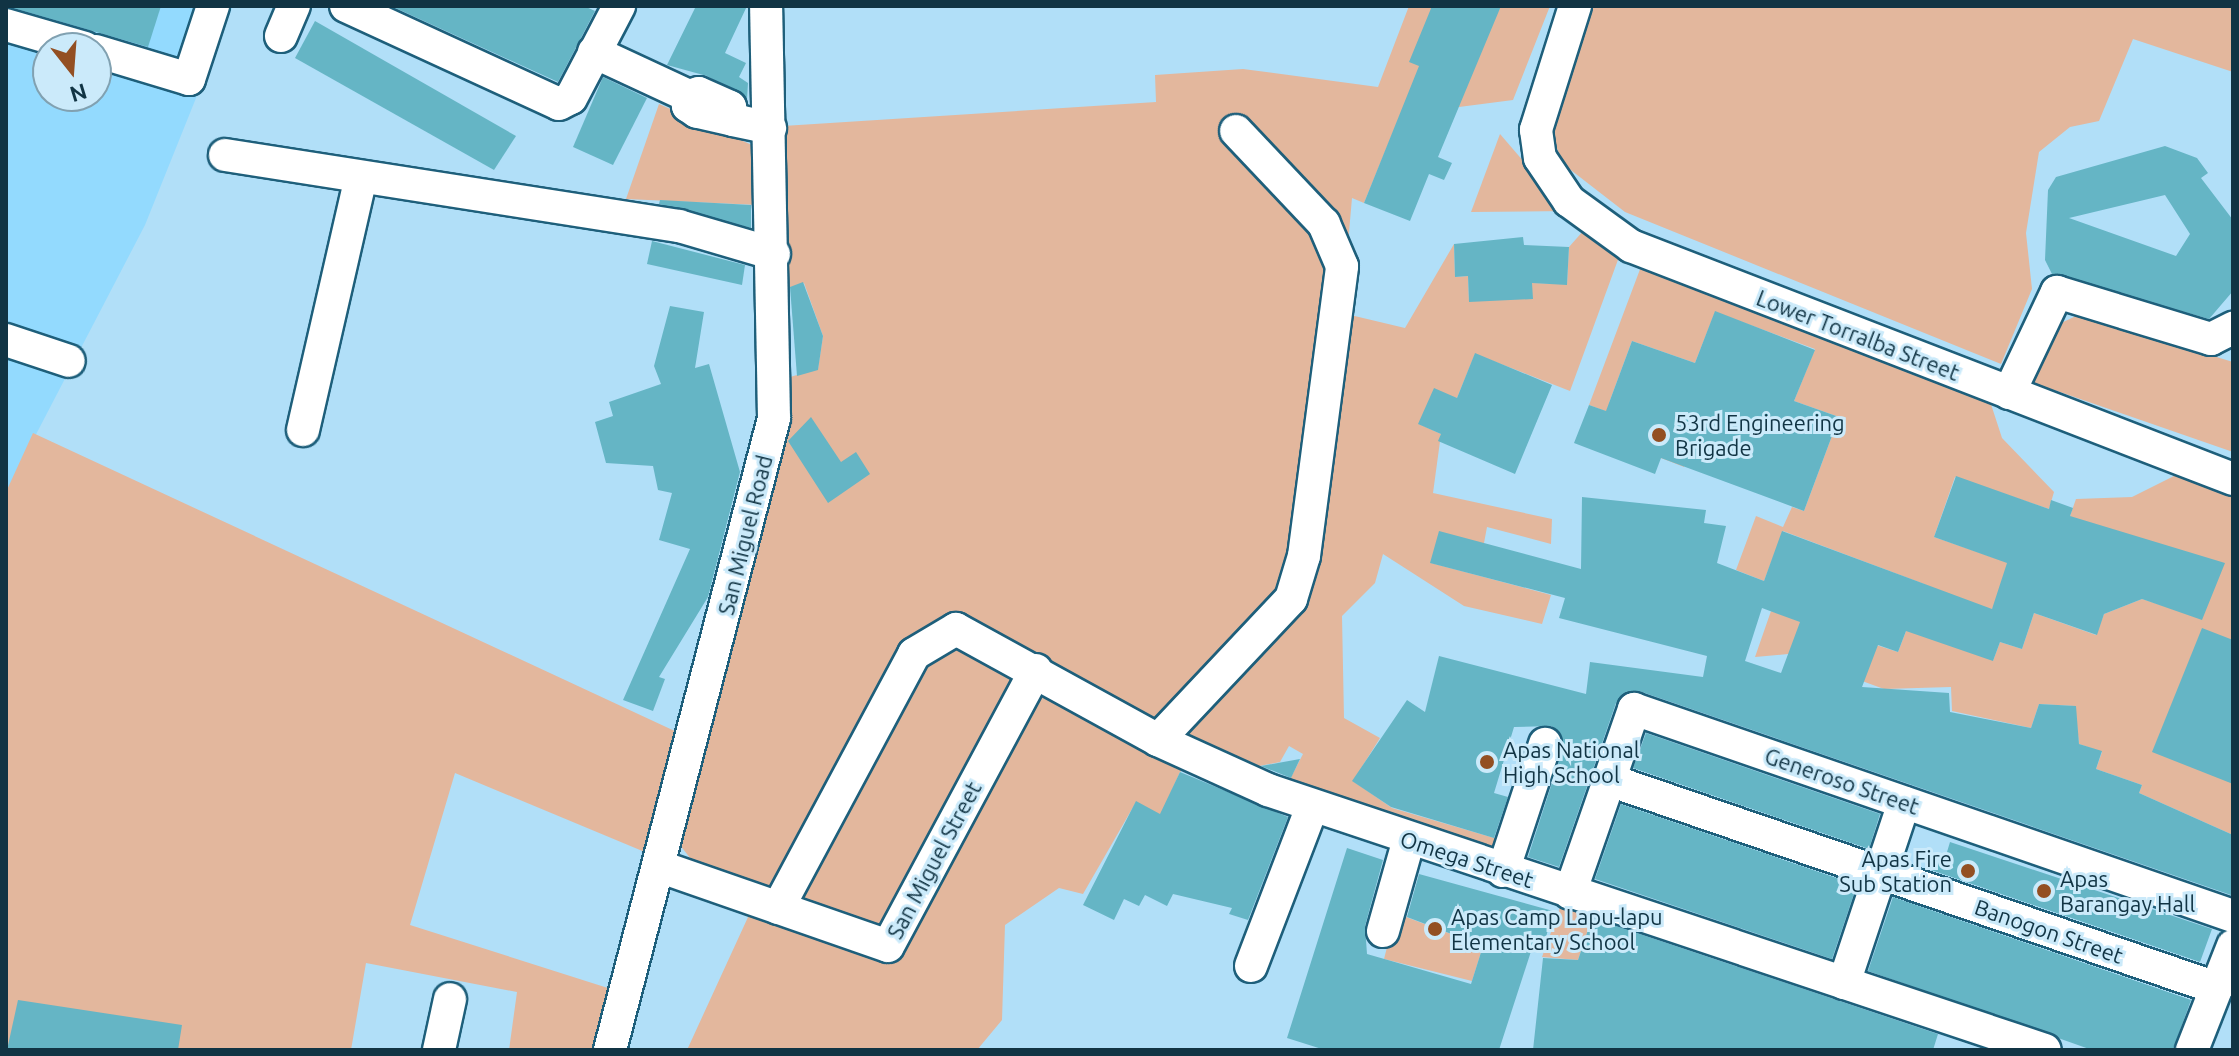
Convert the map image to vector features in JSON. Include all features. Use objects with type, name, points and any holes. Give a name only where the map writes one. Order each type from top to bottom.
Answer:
[{"type":"street","points":[[112,56],[189,79],[213,6]]},
{"type":"street","points":[[281,36],[294,6]]},
{"type":"street","points":[[346,6],[559,104],[569,101],[619,6]]},
{"type":"street","name":"San Miguel Road","points":[[610,1050],[661,867],[774,418],[774,254],[766,6]]},
{"type":"street","name":"Lower Torralba Street","points":[[1575,6],[1536,130],[1551,182],[1631,246],[2233,479]]},
{"type":"street","points":[[6,25],[32,33]]},
{"type":"street","points":[[594,52],[689,96],[699,93],[730,107],[733,120],[770,128]]},
{"type":"street","points":[[1158,740],[1291,599],[1304,556],[1342,266],[1324,224],[1236,131]]},
{"type":"street","points":[[225,155],[360,181],[679,226],[774,254]]},
{"type":"street","points":[[303,430],[360,181]]},
{"type":"street","points":[[2009,393],[2057,292],[2211,339],[2233,328]]},
{"type":"street","points":[[6,340],[69,361]]},
{"type":"street","name":"Omega Street","points":[[778,908],[914,654],[956,629],[1036,670],[1158,740],[1312,807],[2045,1050]]},
{"type":"street","name":"San Miguel Street","points":[[661,867],[888,946],[1036,670]]},
{"type":"street","name":"Generoso Street","points":[[1570,893],[1634,709],[2233,916]]},
{"type":"street","points":[[1503,871],[1545,744]]},
{"type":"street","name":"Banogon Street","points":[[1609,780],[2216,988]]},
{"type":"street","points":[[1844,983],[1904,803]]},
{"type":"street","points":[[1251,966],[1312,807]]},
{"type":"street","points":[[1383,931],[1409,839]]},
{"type":"street","points":[[2192,1050],[2233,946]]},
{"type":"street","points":[[439,1050],[450,999]]},
{"type":"shaded area","points":[[6,6],[233,6],[145,225],[6,492]]},
{"type":"shaded area","points":[[1409,6],[1550,6],[1513,100],[1459,107],[1411,88],[1364,203],[1352,198],[1342,313],[1405,328],[1454,244],[1455,277],[1468,276],[1469,301],[1532,283],[1567,284],[1569,247],[1584,230],[1619,257],[1570,391],[1475,354],[1457,398],[1419,424],[1441,434],[1433,493],[1552,519],[1551,544],[1487,527],[1484,543],[1431,563],[1551,595],[1542,624],[1464,606],[1383,554],[1375,583],[1342,616],[1344,718],[1380,738],[1353,781],[1392,808],[1501,840],[1496,860],[1287,785],[1303,754],[1289,746],[1280,762],[1244,769],[1207,751],[1180,772],[1171,792],[1172,823],[1136,802],[1083,894],[1059,888],[1005,925],[1002,1020],[977,1050],[687,1050],[760,891],[694,863],[676,840],[782,443],[790,377],[818,369],[823,336],[804,283],[782,290],[783,126],[1156,102],[1155,75],[1243,69],[1378,87]]},
{"type":"shaded area","points":[[1586,6],[2233,6],[2233,72],[2133,39],[2099,121],[2070,127],[2039,152],[2026,233],[2032,289],[2001,364],[1625,212],[1563,164],[1546,120]]},
{"type":"shaded area","points":[[659,104],[752,145],[758,205],[626,199]]},
{"type":"shaded area","points":[[1500,134],[1566,211],[1471,212]]},
{"type":"shaded area","points":[[1642,264],[1988,395],[2002,438],[2054,492],[2049,509],[1955,477],[1934,537],[2018,566],[1992,609],[1993,661],[2000,642],[2022,649],[2034,613],[2096,635],[2104,614],[2142,599],[2164,606],[2070,516],[2076,499],[2132,497],[2186,470],[2233,490],[2233,835],[2139,793],[2142,785],[2096,769],[2102,752],[2079,744],[2075,706],[2039,704],[2031,728],[1952,711],[1951,687],[1884,689],[1788,654],[1755,657],[1771,611],[1898,652],[1924,584],[1783,531],[1764,581],[1736,570],[1756,516],[1783,527],[1792,507],[1804,511],[1839,417],[1794,401],[1815,349],[1715,312],[1695,363],[1632,341],[1609,403],[1696,436],[1684,467],[1661,458],[1669,435],[1589,405]]},
{"type":"shaded area","points":[[2078,315],[2233,362],[2233,452],[2034,383],[2057,325]]},
{"type":"shaded area","points":[[33,433],[679,733],[652,855],[455,773],[410,925],[611,989],[596,1050],[509,1050],[517,992],[366,963],[351,1050],[6,1050],[6,492]]},
{"type":"shaded area","points":[[1407,869],[1418,874],[1406,917],[1483,946],[1472,981],[1384,959]]},
{"type":"shaded area","points":[[1562,902],[1594,912],[1578,960],[1542,957]]},
{"type":"building","points":[[6,6],[161,6],[148,47],[112,37],[112,32],[96,32]]},
{"type":"building","points":[[391,6],[584,6],[595,11],[558,82]]},
{"type":"building","points":[[696,6],[747,6],[725,53],[746,63],[739,77],[748,83],[747,100],[707,76],[667,65]]},
{"type":"building","points":[[1432,6],[1501,6],[1438,157],[1452,163],[1444,180],[1429,174],[1410,221],[1364,203],[1419,66],[1409,62]]},
{"type":"building","points":[[315,21],[516,136],[494,170],[295,58]]},
{"type":"building","points":[[603,77],[647,98],[613,165],[573,147]]},
{"type":"building","points":[[2165,146],[2197,158],[2208,173],[2201,178],[2233,220],[2233,291],[2209,319],[2052,274],[2045,260],[2048,190],[2056,177]],"holes":[[[2165,195],[2190,234],[2176,256],[2069,218]]]},
{"type":"building","points":[[660,200],[751,205],[751,228],[659,204]]},
{"type":"building","points":[[1523,237],[1524,245],[1569,247],[1567,285],[1532,283],[1533,299],[1469,302],[1468,276],[1455,277],[1454,244]]},
{"type":"building","points":[[652,241],[745,265],[742,285],[647,264]]},
{"type":"building","points":[[803,282],[823,336],[818,370],[797,376],[790,287]]},
{"type":"building","points":[[670,306],[704,312],[695,368],[709,364],[740,472],[708,597],[659,677],[665,679],[653,711],[623,700],[690,549],[659,540],[672,493],[658,490],[653,466],[606,463],[595,422],[613,416],[609,402],[661,384],[654,366]]},
{"type":"building","points":[[1715,311],[1815,350],[1794,401],[1839,417],[1804,511],[1661,458],[1655,474],[1574,443],[1589,405],[1606,411],[1632,341],[1695,363]]},
{"type":"building","points":[[1475,353],[1552,385],[1515,474],[1438,441],[1441,434],[1418,424],[1434,388],[1457,398]]},
{"type":"building","points":[[811,417],[841,462],[856,452],[870,474],[828,503],[788,441]]},
{"type":"building","points":[[1956,476],[2049,509],[2051,500],[2073,508],[2070,516],[2225,563],[2202,620],[2142,599],[2104,614],[2097,635],[2034,613],[2022,649],[2000,642],[1993,661],[1906,631],[1898,652],[1878,645],[1862,687],[1949,693],[1950,712],[2031,728],[2039,704],[2076,706],[2079,744],[2102,751],[2096,769],[2142,785],[2139,793],[2233,835],[2231,895],[1639,691],[1616,703],[1559,867],[1528,857],[1563,749],[1552,726],[1514,727],[1494,793],[1508,797],[1494,838],[1391,807],[1352,781],[1407,700],[1425,712],[1439,656],[1586,694],[1590,662],[1703,677],[1707,656],[1559,618],[1565,598],[1430,563],[1439,531],[1581,569],[1582,497],[1706,510],[1704,523],[1726,526],[1717,563],[1764,581],[1782,531],[1992,609],[2007,563],[1934,537]],"holes":[[[1762,608],[1800,622],[1781,673],[1745,661]]]},
{"type":"building","points":[[2202,628],[2233,640],[2233,784],[2152,752]]},
{"type":"building","points":[[1646,733],[1880,814],[1869,849],[1633,768]]},
{"type":"building","points":[[1300,759],[1291,778],[1261,766]]},
{"type":"building","points":[[1180,772],[1288,817],[1248,920],[1229,914],[1232,908],[1173,894],[1167,906],[1145,895],[1139,906],[1124,899],[1114,920],[1083,905],[1136,801],[1160,814]]},
{"type":"building","points":[[1621,804],[1857,885],[1832,959],[1595,879]]},
{"type":"building","points":[[1950,842],[2212,929],[2200,962],[1931,870],[1935,859],[1944,862]]},
{"type":"building","name":"Apas Camp Lapu-lapu Elementary School","points":[[1347,848],[1383,860],[1365,926],[1367,954],[1471,984],[1483,946],[1407,917],[1419,874],[1553,911],[1545,941],[1535,939],[1499,1050],[1325,1050],[1287,1038]]},
{"type":"building","points":[[1893,897],[2191,1000],[2173,1050],[2092,1050],[1868,971]]},
{"type":"building","points":[[1592,918],[1938,1034],[1933,1050],[1533,1050],[1543,958],[1578,960]]},
{"type":"building","points":[[18,1000],[182,1025],[178,1050],[7,1050]]},
{"type":"place","name":"53rd Engineering Brigade","points":[[1659,435]]},
{"type":"place","name":"Apas National High School","points":[[1487,762]]},
{"type":"place","name":"Apas Fire Sub Station","points":[[1968,871]]},
{"type":"place","name":"Apas Barangay Hall","points":[[2044,891]]},
{"type":"place","name":"Apas Camp Lapu-lapu Elementary School","points":[[1435,929]]}]
